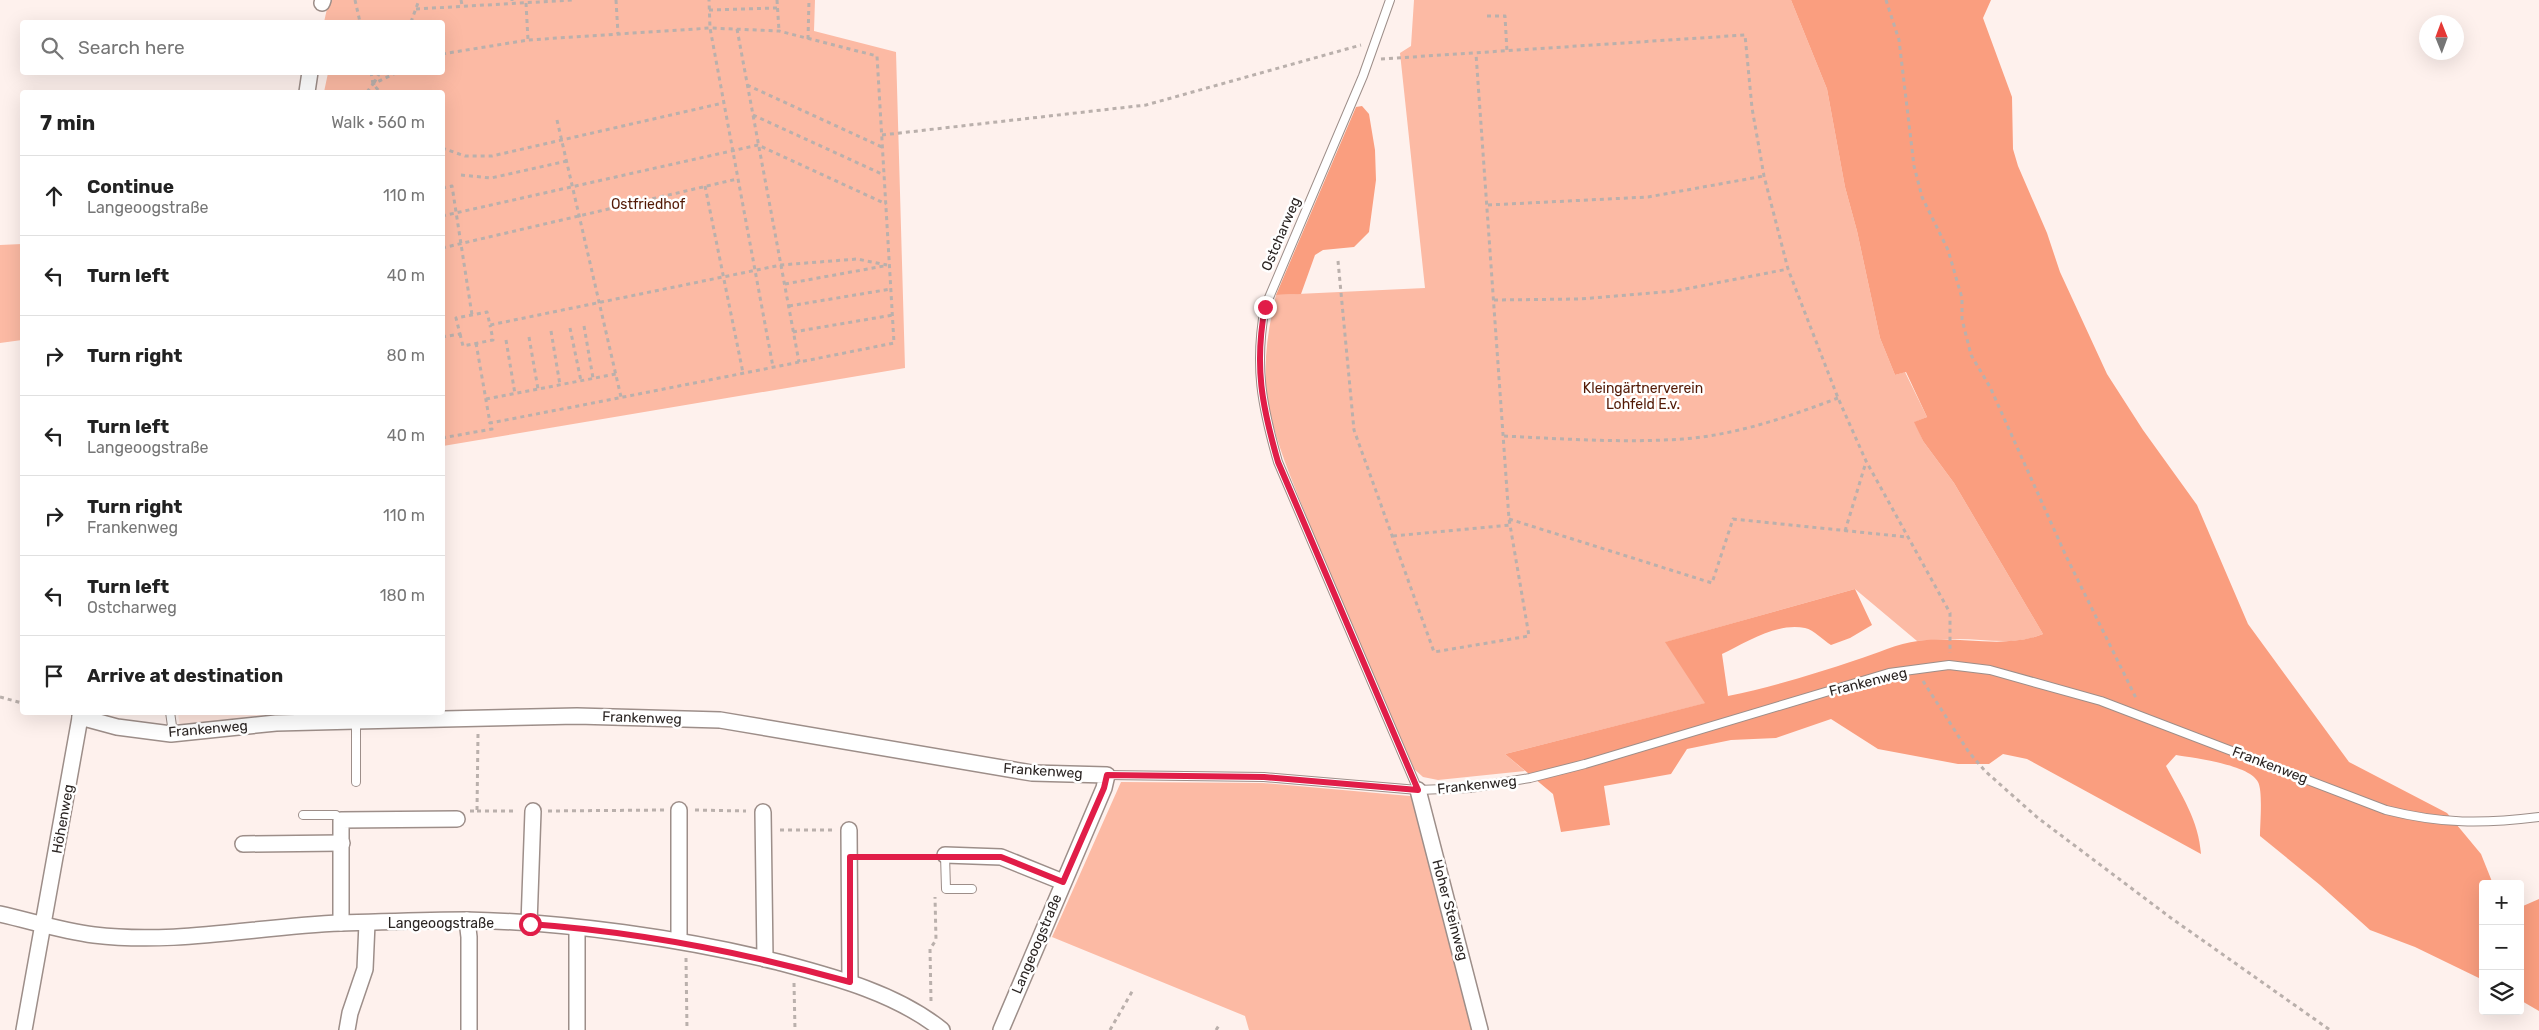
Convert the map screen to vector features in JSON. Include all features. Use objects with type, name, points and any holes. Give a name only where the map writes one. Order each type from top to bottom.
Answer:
[{"type":"street","points":[[307,90],[310,75]]},
{"type":"street","name":"Frankenweg","points":[[81,715],[152,733],[173,733],[276,723],[478,718],[578,716],[720,720],[1032,773],[1107,775]]},
{"type":"street","name":"Höhenweg","points":[[24,1030],[81,715]]},
{"type":"street","name":"Langeoogstraße","points":[[1001,1030],[1104,788],[1107,775]]},
{"type":"street","name":"Hoher Steinweg","points":[[1418,790],[1480,1030]]},
{"type":"street","points":[[680,810],[683,942]]},
{"type":"street","points":[[530,924],[533,811]]},
{"type":"street","points":[[763,812],[765,959]]},
{"type":"street","points":[[342,923],[342,820],[457,819]]},
{"type":"street","points":[[849,830],[850,982]]},
{"type":"street","points":[[243,844],[342,843]]},
{"type":"street","points":[[945,855],[1001,857],[1063,882]]},
{"type":"street","name":"Langeoogstraße","points":[[7,916],[94,935],[154,937],[342,923],[466,920],[577,929],[683,942],[794,966],[850,982],[936,1026]]},
{"type":"street","points":[[466,920],[469,937],[470,1030]]},
{"type":"street","points":[[347,1030],[350,1013],[365,969],[367,923]]},
{"type":"street","points":[[577,929],[577,1030]]},
{"type":"lane","name":"Ostcharweg","points":[[1390,0],[1375,44],[1265,307],[1259,341],[1260,376],[1266,421],[1278,462],[1418,790]]},
{"type":"lane","name":"Frankenweg","points":[[1107,775],[1264,777],[1418,790],[1470,788],[1530,778],[1889,673],[1949,665],[1990,670],[2145,717],[2386,810],[2424,820],[2496,822],[2539,817]]},
{"type":"lane","points":[[170,715],[173,733]]},
{"type":"lane","points":[[356,721],[356,782]]},
{"type":"lane","points":[[303,814],[336,815],[342,820]]},
{"type":"lane","points":[[945,855],[946,889],[972,889]]},
{"type":"path","points":[[355,0],[360,20]]},
{"type":"path","points":[[412,20],[419,0]]},
{"type":"path","points":[[461,0],[462,5]]},
{"type":"path","points":[[416,9],[573,0]]},
{"type":"path","points":[[616,0],[618,34]]},
{"type":"path","points":[[709,0],[710,28],[723,103],[773,367]]},
{"type":"path","points":[[777,0],[779,31]]},
{"type":"path","points":[[808,38],[809,0]]},
{"type":"path","points":[[1886,0],[1899,40],[1914,166],[1922,197],[1948,250],[1962,298],[1962,319],[1971,355],[1990,386],[2066,556],[2145,717]]},
{"type":"path","points":[[526,3],[528,40]]},
{"type":"path","points":[[709,10],[777,8]]},
{"type":"path","points":[[1487,16],[1505,16],[1507,52]]},
{"type":"path","points":[[445,54],[528,40],[710,28],[779,31],[877,56],[894,343],[490,423]]},
{"type":"path","points":[[737,29],[799,362]]},
{"type":"path","points":[[1368,60],[1745,35],[1752,108],[1764,176],[1788,269],[1838,398],[1866,461],[1950,613],[1949,665]]},
{"type":"path","points":[[882,135],[1146,105],[1354,45],[1375,44]]},
{"type":"path","points":[[1338,261],[1354,430],[1434,652],[1529,636],[1509,519],[1476,54]]},
{"type":"path","points":[[372,75],[373,84],[378,90]]},
{"type":"path","points":[[368,90],[378,75]]},
{"type":"path","points":[[373,84],[392,75]]},
{"type":"path","points":[[747,85],[882,147]]},
{"type":"path","points":[[445,149],[465,156],[485,156],[723,103]]},
{"type":"path","points":[[753,115],[884,175]]},
{"type":"path","points":[[557,120],[601,302],[621,397]]},
{"type":"path","points":[[445,215],[758,145],[886,204]]},
{"type":"path","points":[[461,174],[491,178],[567,161]]},
{"type":"path","points":[[1488,205],[1648,197],[1764,176]]},
{"type":"path","points":[[445,247],[738,179]]},
{"type":"path","points":[[445,187],[452,186],[472,315]]},
{"type":"path","points":[[705,186],[743,373]]},
{"type":"path","points":[[490,325],[781,265],[857,259],[888,265]]},
{"type":"path","points":[[785,284],[888,265]]},
{"type":"path","points":[[1494,300],[1580,299],[1665,292],[1724,283],[1788,269]]},
{"type":"path","points":[[789,306],[891,289]]},
{"type":"path","points":[[487,312],[490,325],[493,340],[463,346],[456,318],[487,312]]},
{"type":"path","points":[[793,332],[893,315]]},
{"type":"path","points":[[584,326],[593,378]]},
{"type":"path","points":[[570,328],[581,381]]},
{"type":"path","points":[[551,331],[560,385]]},
{"type":"path","points":[[445,336],[460,334]]},
{"type":"path","points":[[529,337],[538,389]]},
{"type":"path","points":[[506,340],[516,394]]},
{"type":"path","points":[[445,437],[492,429],[476,343]]},
{"type":"path","points":[[486,400],[616,374]]},
{"type":"path","points":[[1504,436],[1590,440],[1684,439],[1731,432],[1782,419],[1838,398]]},
{"type":"path","points":[[1845,531],[1866,461]]},
{"type":"path","points":[[1509,519],[1712,583],[1732,519],[1907,537]]},
{"type":"path","points":[[1392,536],[1510,525]]},
{"type":"path","points":[[1916,670],[1968,751],[1985,771],[2038,818],[2171,918],[2330,1030]]},
{"type":"path","points":[[0,697],[20,702]]},
{"type":"path","points":[[477,810],[478,718]]},
{"type":"path","points":[[457,819],[467,811],[477,810],[763,812]]},
{"type":"path","points":[[764,830],[849,830]]},
{"type":"path","points":[[850,857],[945,855]]},
{"type":"path","points":[[934,894],[936,940],[930,949],[936,1026]]},
{"type":"path","points":[[683,942],[686,1030]]},
{"type":"path","points":[[794,966],[794,1030]]},
{"type":"path","points":[[1110,1030],[1132,990]]},
{"type":"path","points":[[1216,1030],[1220,1024]]},
{"type":"shaded area","points":[[1791,0],[1991,0],[1983,18],[2012,97],[2013,149],[2018,166],[2047,233],[2060,272],[2107,374],[2143,430],[2197,505],[2248,624],[2349,762],[2447,813],[2481,854],[2491,880],[2479,880],[2479,978],[2415,947],[2370,930],[2320,885],[2260,836],[2260,786],[2253,776],[2234,767],[2196,758],[2176,755],[2166,766],[2193,819],[2200,842],[2201,854],[2027,759],[2003,754],[1989,764],[1958,764],[1878,749],[1831,719],[1776,738],[1731,740],[1687,749],[1671,774],[1604,786],[1610,825],[1561,832],[1553,794],[1505,754],[1705,703],[1665,642],[1855,589],[1872,625],[1850,638],[1831,645],[1808,629],[1794,627],[1772,631],[1751,639],[1722,654],[1728,696],[1793,680],[1910,642],[1950,640],[1997,642],[2028,639],[2043,634],[1954,483],[1923,441],[1914,422],[1927,417],[1906,372],[1895,375],[1880,338],[1857,231],[1845,187],[1827,89]]},
{"type":"shaded area","points":[[1362,106],[1369,114],[1375,150],[1376,180],[1369,232],[1354,247],[1323,250],[1315,255],[1301,294],[1276,295],[1356,107]]},
{"type":"shaded area","points":[[178,715],[276,715],[180,728]]},
{"type":"shaded area","points":[[2539,899],[2539,1011],[2524,1002],[2524,906]]},
{"type":"green space","name":"Ostfriedhof","points":[[329,0],[815,0],[814,31],[896,52],[905,368],[445,446],[445,90],[324,90],[328,75],[445,75],[445,20],[324,20]]},
{"type":"green space","name":"Kleingärtnerverein Lohfeld E.v.","points":[[1414,0],[1791,0],[1827,89],[1845,187],[1857,231],[1880,338],[1895,375],[1905,372],[1927,417],[1915,422],[1923,441],[1954,483],[2043,634],[2032,638],[2011,641],[1942,639],[1917,641],[1855,589],[1666,642],[1706,703],[1505,754],[1525,771],[1438,780],[1423,777],[1414,769],[1329,574],[1285,463],[1271,416],[1266,385],[1266,362],[1271,317],[1276,295],[1425,288],[1400,53],[1411,46]]},
{"type":"green space","points":[[20,244],[20,340],[0,343],[0,245]]},
{"type":"green space","points":[[1121,782],[1263,783],[1421,797],[1483,1030],[1249,1030],[1245,1016],[1052,937]]},
{"type":"route","points":[[530,924],[686,942],[794,966],[850,982],[850,857],[945,855],[1001,857],[1063,882],[1104,788],[1107,775],[1264,777],[1418,790],[1278,462],[1266,421],[1260,376],[1259,341],[1265,307]]}]
